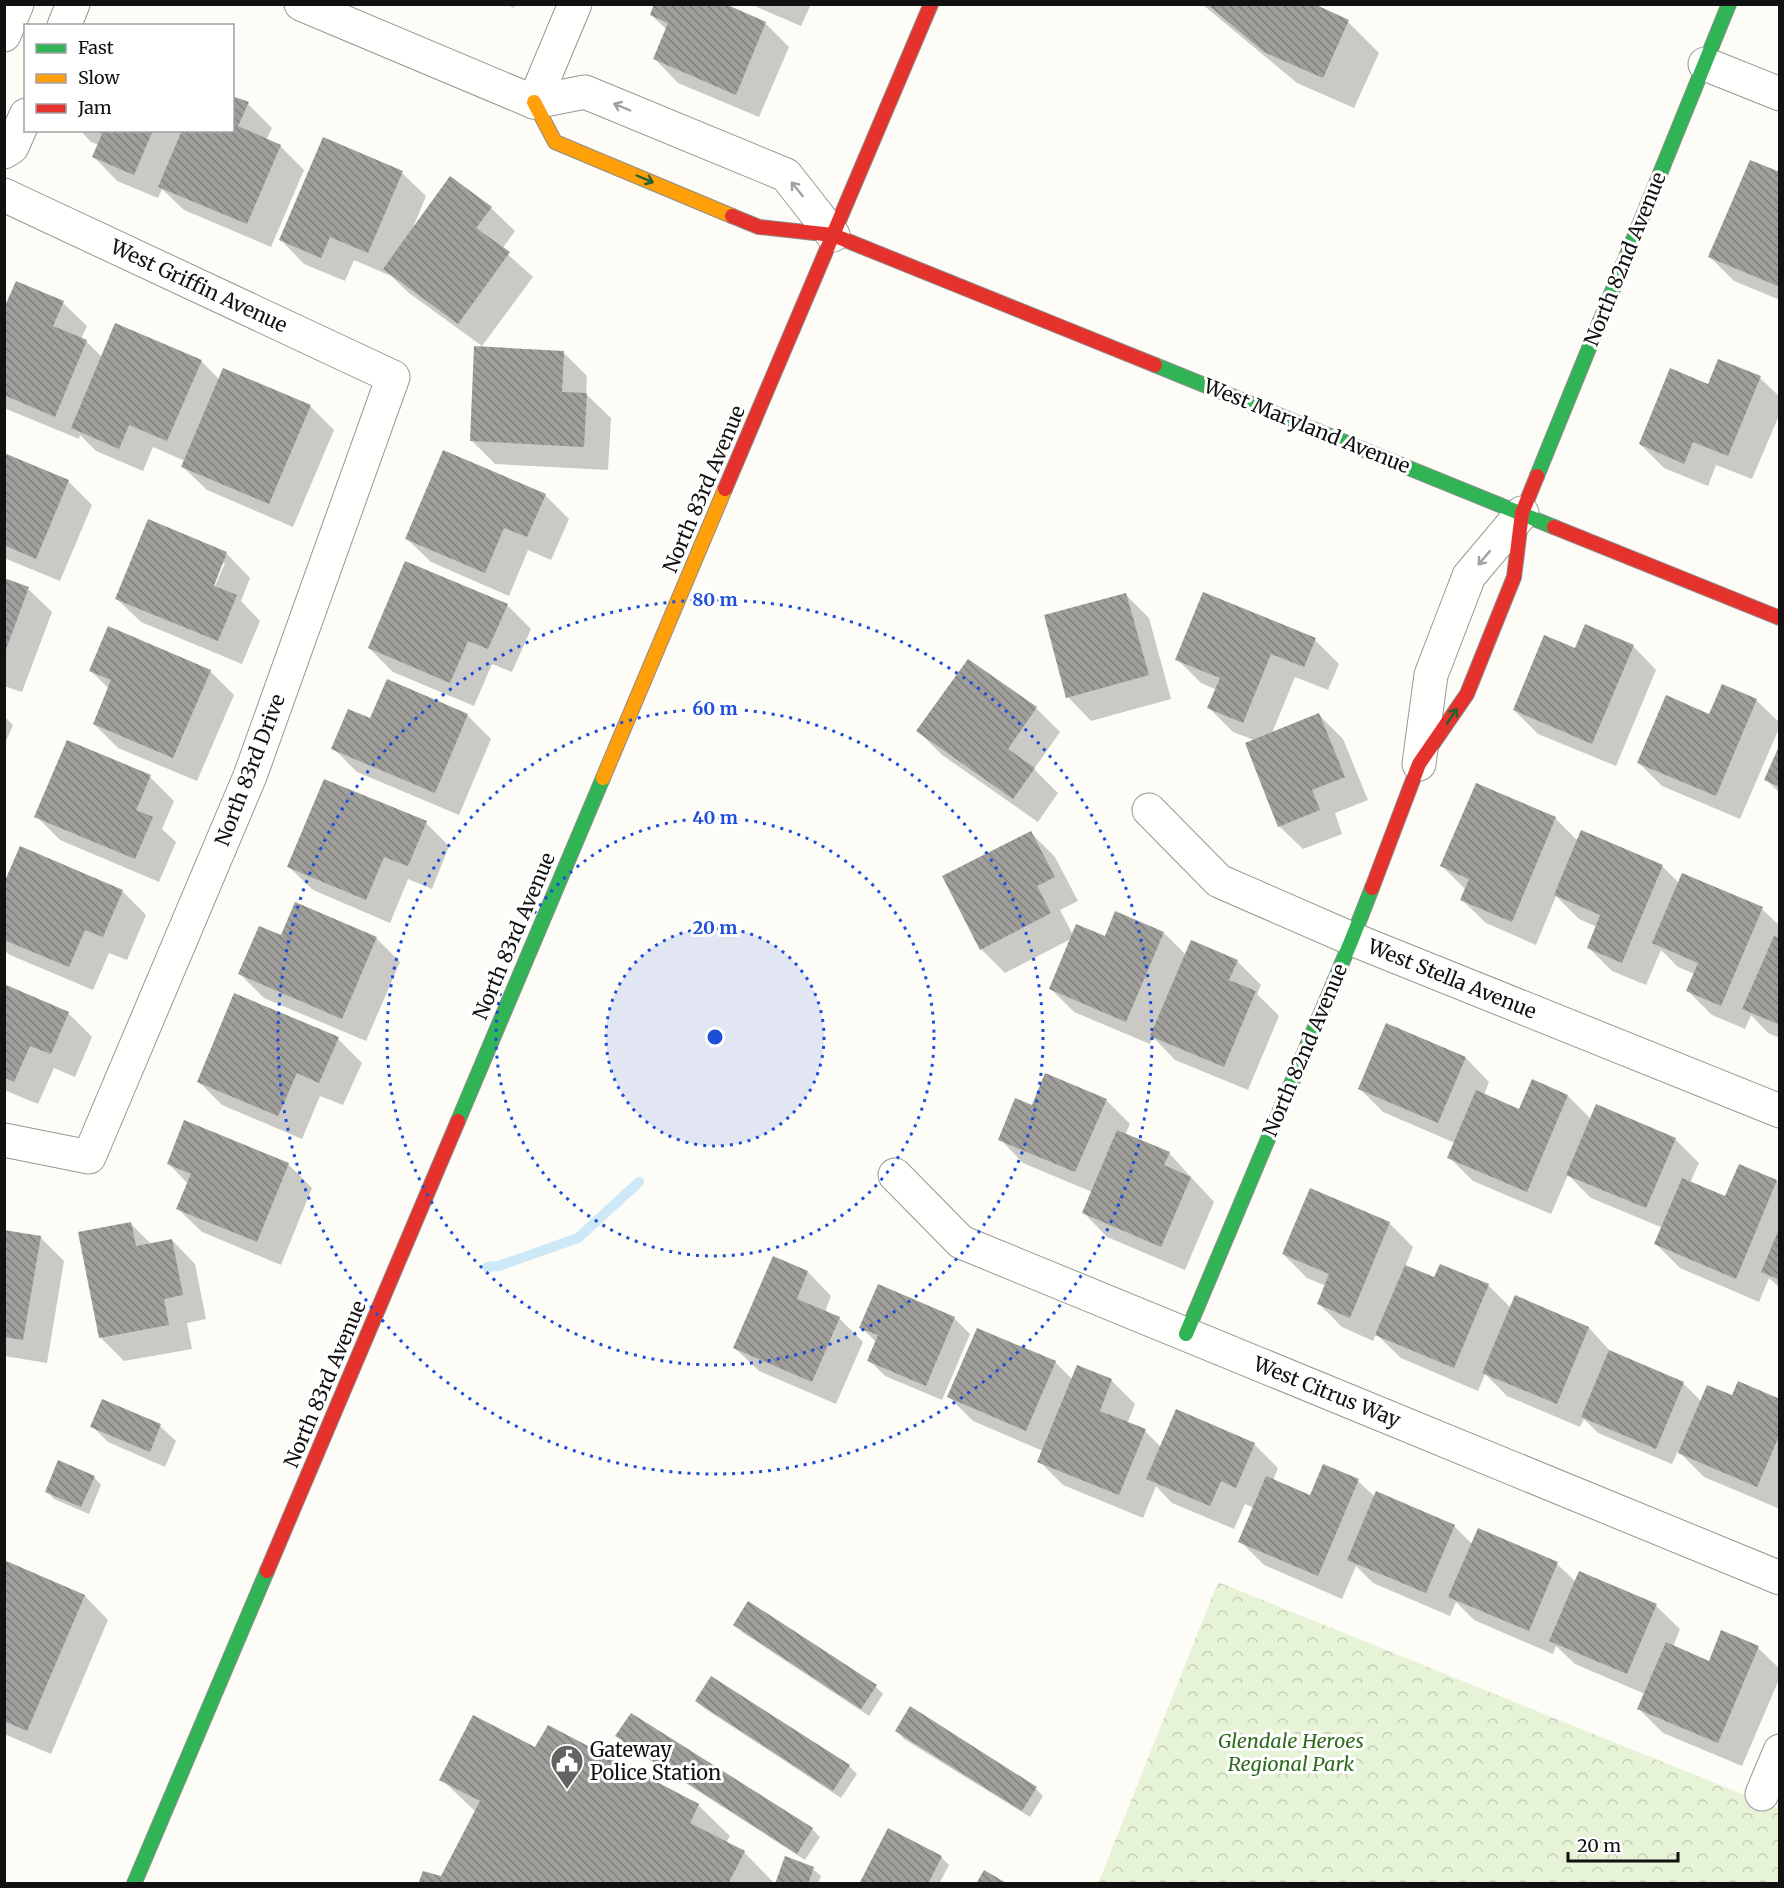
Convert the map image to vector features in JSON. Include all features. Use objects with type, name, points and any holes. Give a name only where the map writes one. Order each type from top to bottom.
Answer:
[{"type":"street","points":[[4,35],[17,4]]},
{"type":"street","points":[[65,24],[73,4]]},
{"type":"street","points":[[301,4],[534,102],[575,4]]},
{"type":"street","name":"North 83rd Avenue","points":[[134,1884],[932,4]]},
{"type":"street","name":"North 82nd Avenue","points":[[1419,764],[1467,694],[1514,577],[1522,513],[1729,4]]},
{"type":"street","points":[[1705,64],[1779,94]]},
{"type":"street","name":"West Maryland Avenue","points":[[833,235],[786,175],[585,92],[534,102],[555,141],[759,227],[833,235],[1779,618]]},
{"type":"street","points":[[4,152],[12,147],[24,120]]},
{"type":"street","name":"West Griffin Avenue","points":[[4,195],[393,377]]},
{"type":"street","name":"North 83rd Drive","points":[[4,1140],[89,1157],[250,776],[393,377]]},
{"type":"street","name":"North 82nd Avenue","points":[[1186,1334],[1352,939],[1419,764],[1431,675],[1469,576],[1522,513]]},
{"type":"street","name":"West Stella Avenue","points":[[1149,810],[1219,881],[1352,939],[1779,1111]]},
{"type":"street","name":"West Citrus Way","points":[[895,1175],[961,1242],[1779,1578]]},
{"type":"street","points":[[1762,1794],[1779,1751]]},
{"type":"green space","name":"Glendale Heroes Regional Park","points":[[1218,1582],[1779,1809],[1779,1883],[1098,1884]]},
{"type":"building","points":[[654,4],[725,4],[766,22],[736,95],[653,59],[668,23],[650,15]]},
{"type":"building","points":[[1207,4],[1314,4],[1349,20],[1323,78],[1264,52]]},
{"type":"building","points":[[234,97],[249,102],[238,126],[281,145],[247,224],[158,187],[181,132],[234,132]]},
{"type":"building","points":[[98,132],[152,132],[134,175],[92,157],[102,134]]},
{"type":"building","points":[[323,137],[403,171],[368,253],[330,237],[321,258],[279,240]]},
{"type":"building","points":[[1750,160],[1780,172],[1780,287],[1708,257]]},
{"type":"building","points":[[450,176],[492,207],[476,228],[510,252],[458,324],[383,269]]},
{"type":"building","points":[[16,281],[64,301],[53,326],[87,340],[55,417],[4,395],[4,308]]},
{"type":"building","points":[[115,323],[202,360],[167,441],[129,425],[119,449],[71,428]]},
{"type":"building","points":[[474,346],[564,351],[562,392],[587,393],[584,447],[470,441]]},
{"type":"building","points":[[1718,359],[1761,376],[1728,456],[1693,442],[1684,464],[1639,444],[1670,368],[1708,384]]},
{"type":"building","points":[[223,368],[311,405],[269,504],[181,467]]},
{"type":"building","points":[[443,450],[546,494],[527,537],[504,528],[485,573],[405,539]]},
{"type":"building","points":[[4,453],[69,480],[36,559],[4,545]]},
{"type":"building","points":[[148,519],[227,552],[214,586],[237,595],[218,641],[115,599]]},
{"type":"building","points":[[405,561],[508,604],[488,649],[468,641],[450,683],[368,648]]},
{"type":"building","points":[[4,578],[29,587],[5,652],[4,651]]},
{"type":"building","points":[[1203,592],[1316,638],[1304,667],[1271,654],[1243,723],[1207,708],[1220,678],[1175,660]]},
{"type":"building","points":[[1126,593],[1149,675],[1066,698],[1044,615]]},
{"type":"building","points":[[1585,624],[1634,645],[1592,744],[1513,710],[1544,635],[1575,648]]},
{"type":"building","points":[[108,626],[211,670],[173,758],[93,724],[111,680],[89,671]]},
{"type":"building","points":[[968,659],[1037,707],[1008,749],[1035,768],[1013,799],[916,731]]},
{"type":"building","points":[[387,679],[468,714],[435,793],[331,749],[348,709],[370,718]]},
{"type":"building","points":[[1722,684],[1757,699],[1716,796],[1637,763],[1666,695],[1709,714]]},
{"type":"building","points":[[1319,713],[1345,777],[1312,790],[1320,810],[1278,827],[1245,743]]},
{"type":"building","points":[[67,740],[151,775],[136,810],[153,817],[135,859],[34,817]]},
{"type":"building","points":[[1780,744],[1780,787],[1764,780]]},
{"type":"building","points":[[324,779],[427,821],[408,866],[384,857],[366,900],[287,867]]},
{"type":"building","points":[[1476,783],[1556,817],[1512,922],[1460,900],[1469,879],[1440,866]]},
{"type":"building","points":[[1581,830],[1663,865],[1622,963],[1587,948],[1600,915],[1554,895]]},
{"type":"building","points":[[1031,831],[1055,877],[1037,886],[1051,913],[980,950],[942,876]]},
{"type":"building","points":[[20,846],[123,890],[103,937],[85,930],[69,967],[4,940],[4,883]]},
{"type":"building","points":[[1682,873],[1763,907],[1721,1006],[1686,991],[1698,963],[1652,943]]},
{"type":"building","points":[[295,902],[377,937],[342,1019],[238,974],[259,926],[281,935]]},
{"type":"building","points":[[1115,911],[1164,932],[1126,1022],[1049,989],[1076,924],[1105,936]]},
{"type":"building","points":[[1774,936],[1780,938],[1780,1025],[1742,1009]]},
{"type":"building","points":[[1191,940],[1238,960],[1229,980],[1256,991],[1224,1067],[1150,1036]]},
{"type":"building","points":[[4,984],[69,1012],[51,1054],[30,1046],[14,1082],[4,1077]]},
{"type":"building","points":[[234,993],[339,1037],[319,1083],[297,1073],[278,1116],[197,1082]]},
{"type":"building","points":[[1386,1023],[1466,1057],[1438,1123],[1358,1089]]},
{"type":"building","points":[[1045,1073],[1107,1099],[1075,1172],[998,1140],[1015,1098],[1032,1105]]},
{"type":"building","points":[[1532,1079],[1568,1095],[1527,1192],[1447,1158],[1476,1090],[1519,1109]]},
{"type":"building","points":[[1596,1104],[1676,1138],[1646,1208],[1566,1175]]},
{"type":"building","points":[[184,1120],[289,1163],[257,1242],[176,1209],[191,1174],[167,1164]]},
{"type":"building","points":[[1117,1130],[1170,1152],[1164,1165],[1191,1177],[1161,1247],[1082,1213]]},
{"type":"building","points":[[1739,1164],[1777,1180],[1736,1279],[1654,1244],[1682,1178],[1725,1196]]},
{"type":"building","points":[[1310,1188],[1390,1222],[1350,1318],[1317,1304],[1329,1274],[1282,1254]]},
{"type":"building","points":[[131,1222],[136,1246],[172,1239],[183,1295],[164,1299],[169,1325],[99,1338],[78,1232]]},
{"type":"building","points":[[1780,1229],[1780,1280],[1761,1272]]},
{"type":"building","points":[[4,1230],[41,1236],[23,1340],[4,1337]]},
{"type":"building","points":[[773,1256],[808,1271],[797,1299],[840,1317],[812,1382],[733,1348]]},
{"type":"building","points":[[1440,1264],[1489,1284],[1454,1368],[1375,1335],[1405,1265],[1434,1277]]},
{"type":"building","points":[[878,1284],[955,1317],[926,1386],[867,1361],[878,1335],[859,1328]]},
{"type":"building","points":[[1515,1295],[1589,1327],[1557,1404],[1482,1373]]},
{"type":"building","points":[[977,1328],[1056,1361],[1026,1431],[947,1397]]},
{"type":"building","points":[[1609,1350],[1684,1382],[1656,1449],[1581,1417]]},
{"type":"building","points":[[1077,1365],[1112,1379],[1100,1411],[1146,1429],[1119,1495],[1037,1462]]},
{"type":"building","points":[[1738,1381],[1780,1399],[1780,1434],[1757,1487],[1678,1453],[1707,1385],[1732,1395]]},
{"type":"building","points":[[102,1399],[161,1424],[150,1452],[90,1427]]},
{"type":"building","points":[[1176,1409],[1255,1443],[1236,1488],[1221,1481],[1210,1506],[1146,1479]]},
{"type":"building","points":[[58,1460],[95,1476],[81,1507],[45,1492]]},
{"type":"building","points":[[1323,1464],[1359,1479],[1318,1576],[1238,1542],[1266,1476],[1310,1495]]},
{"type":"building","points":[[1376,1491],[1455,1525],[1426,1593],[1347,1560]]},
{"type":"building","points":[[1478,1528],[1558,1562],[1529,1631],[1448,1597]]},
{"type":"building","points":[[4,1560],[85,1595],[27,1731],[4,1721]]},
{"type":"building","points":[[1579,1571],[1657,1604],[1627,1674],[1549,1641]]},
{"type":"building","points":[[748,1601],[877,1685],[861,1709],[733,1625]]},
{"type":"building","points":[[1721,1630],[1759,1646],[1718,1743],[1637,1709],[1666,1642],[1709,1661]]},
{"type":"building","points":[[711,1676],[850,1765],[833,1791],[695,1701]]},
{"type":"building","points":[[910,1706],[1037,1787],[1022,1811],[895,1731]]},
{"type":"building","points":[[631,1713],[813,1828],[797,1854],[615,1736]]},
{"type":"building","name":"Gateway Police Station","points":[[473,1715],[535,1747],[548,1725],[699,1804],[690,1823],[745,1851],[728,1884],[418,1884],[423,1871],[441,1876],[480,1801],[439,1780]]},
{"type":"building","points":[[888,1828],[942,1856],[928,1884],[859,1884]]},
{"type":"building","points":[[785,1856],[814,1867],[808,1884],[775,1884]]},
{"type":"building","points":[[984,1870],[1008,1884],[976,1884]]},
{"type":"waterway","points":[[487,1267],[499,1266],[578,1238],[639,1182]]},
{"type":"traffic: fast","points":[[1537,476],[1729,4]]},
{"type":"traffic: fast","points":[[1155,365],[1554,527]]},
{"type":"traffic: fast","points":[[458,1121],[603,778]]},
{"type":"traffic: fast","points":[[1186,1334],[1372,888]]},
{"type":"traffic: fast","points":[[134,1884],[267,1571]]},
{"type":"traffic: slow","points":[[534,102],[555,142],[732,216]]},
{"type":"traffic: slow","points":[[603,778],[725,489]]},
{"type":"traffic: jam","points":[[725,489],[931,4]]},
{"type":"traffic: jam","points":[[732,216],[759,227],[833,235],[1155,365]]},
{"type":"traffic: jam","points":[[1372,888],[1419,764],[1467,694],[1514,577],[1522,513],[1537,476]]},
{"type":"traffic: jam","points":[[1554,527],[1780,618]]},
{"type":"traffic: jam","points":[[267,1571],[458,1121]]},
{"type":"place","name":"Gateway Police Station","points":[[567,1790]]}]
